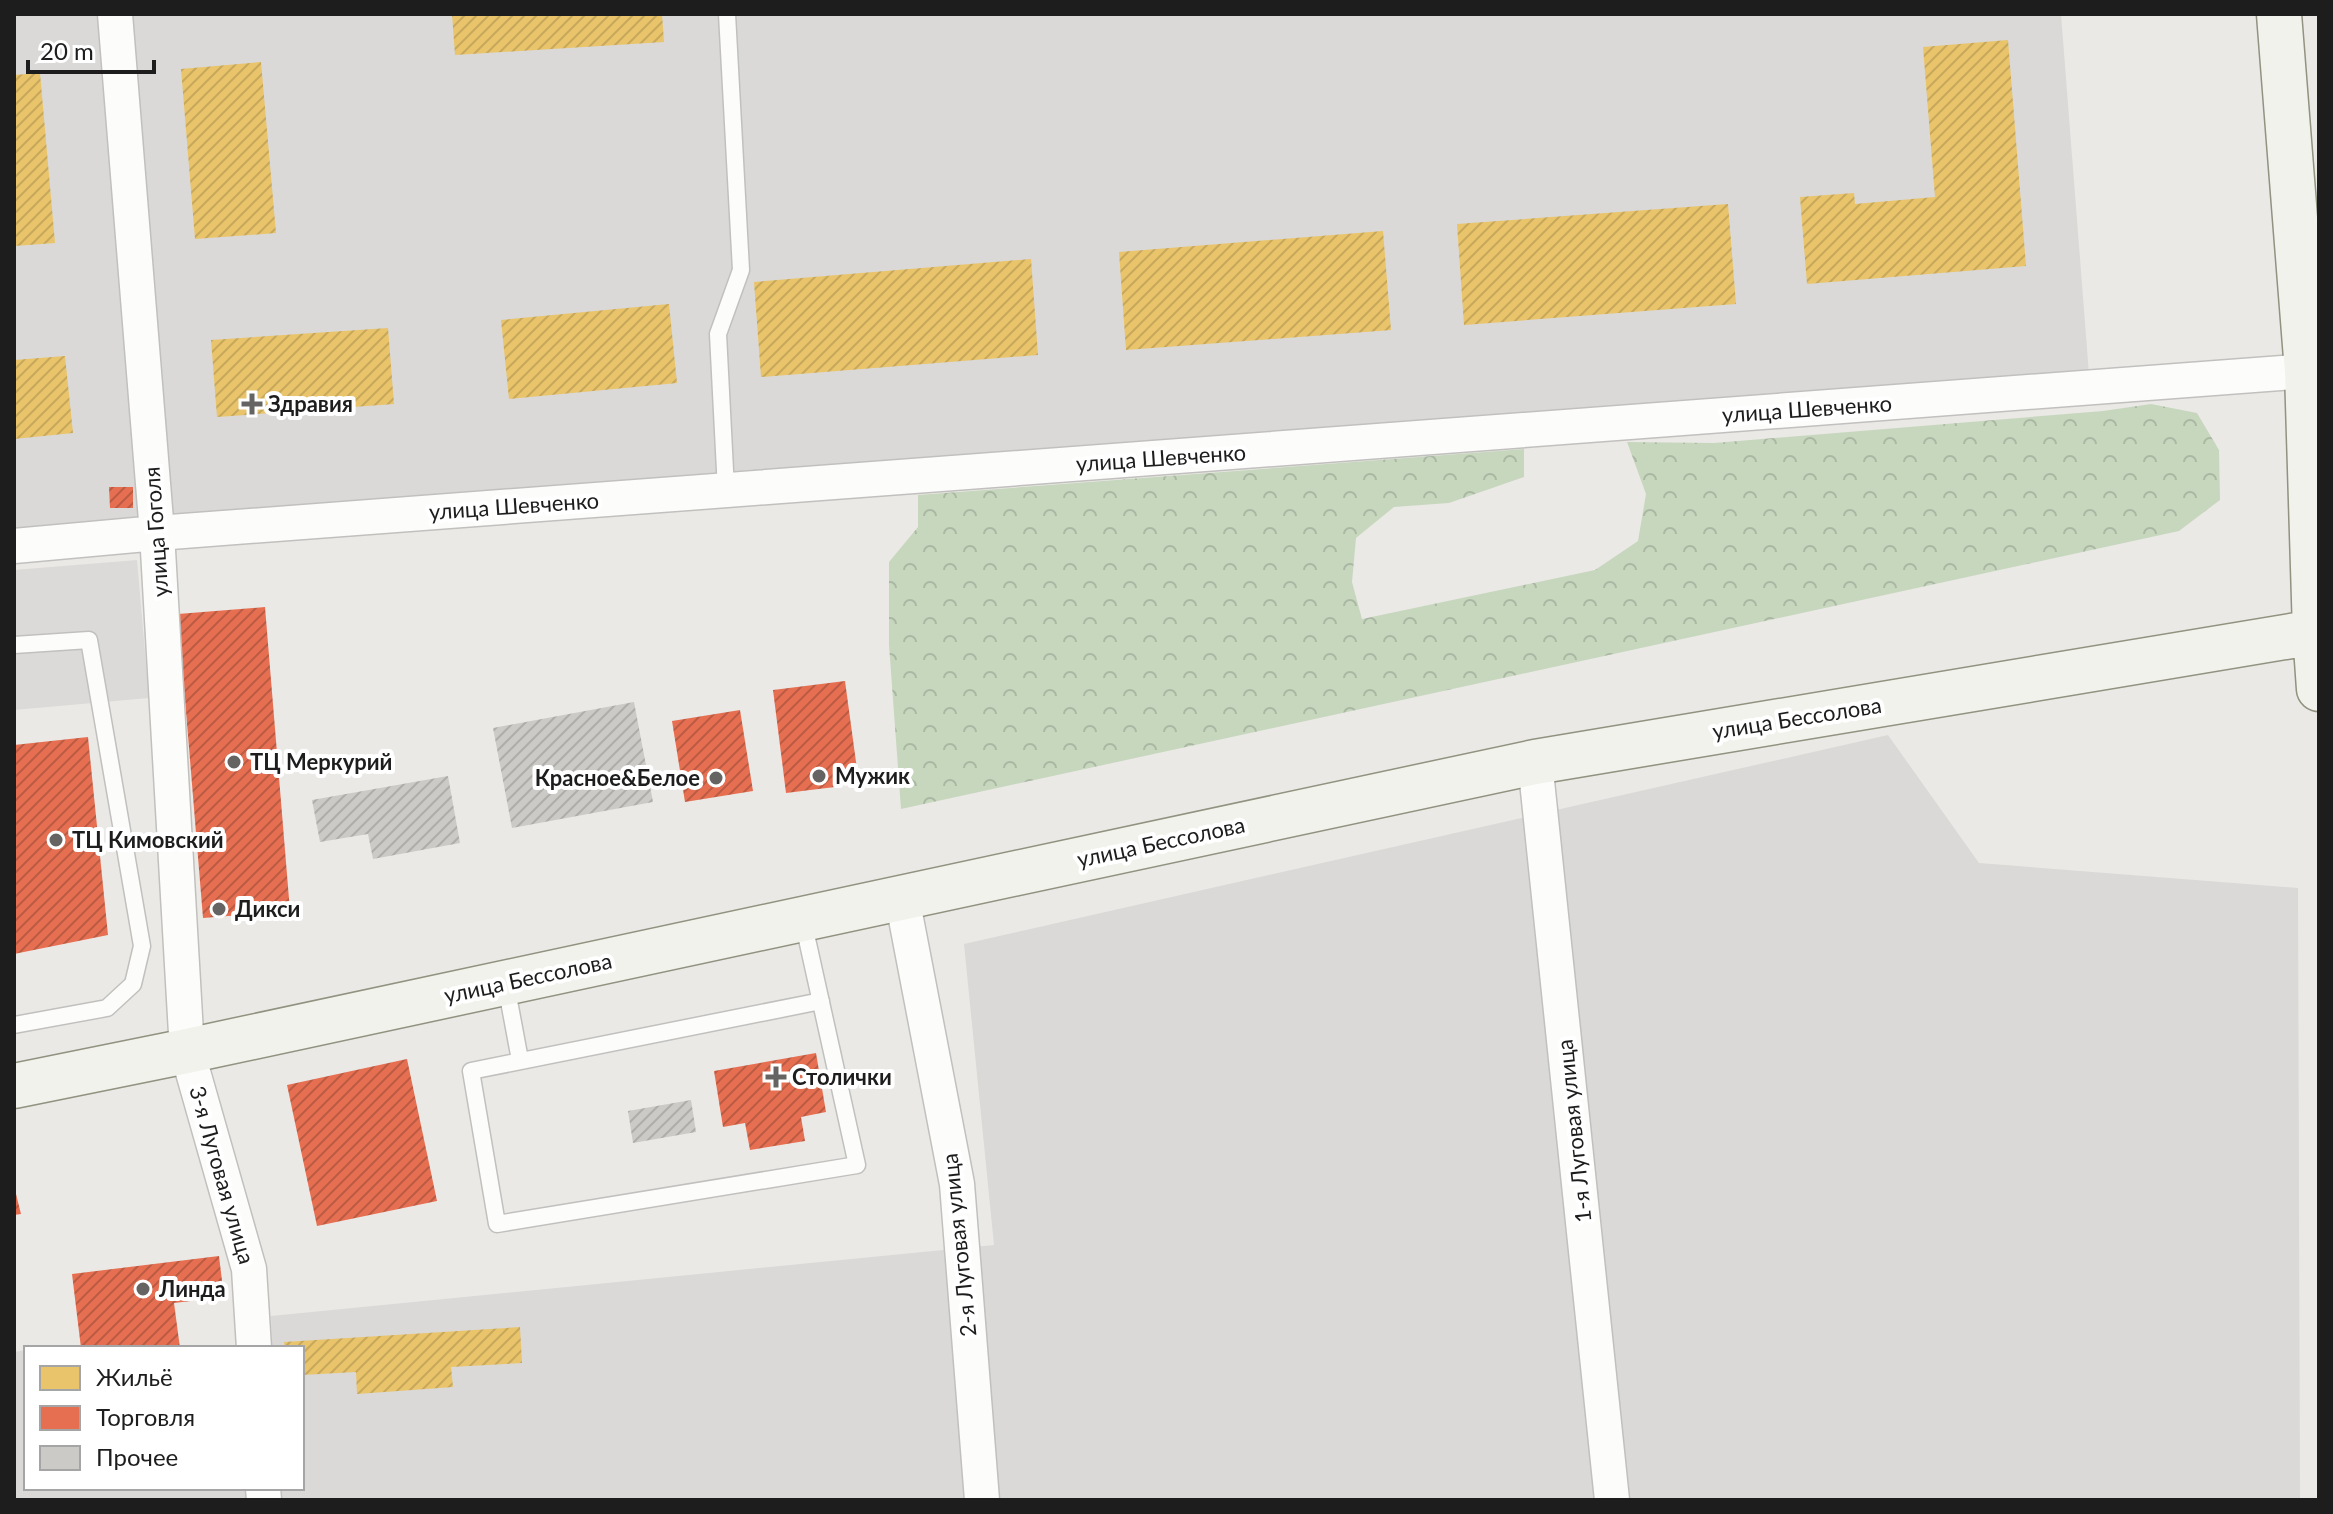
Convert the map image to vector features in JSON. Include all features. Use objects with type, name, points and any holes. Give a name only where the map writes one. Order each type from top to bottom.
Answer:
[{"type":"main road","points":[[2279,14],[2307,371],[2319,689]]},
{"type":"main road","name":"улица Бессолова","points":[[14,1086],[1535,762],[2315,632]]},
{"type":"street","name":"улица Гоголя","points":[[115,14],[157,533],[187,1051]]},
{"type":"street","name":"улица Шевченко","points":[[14,546],[2307,371]]},
{"type":"street","name":"1-я Луговая улица","points":[[1535,762],[1612,1500]]},
{"type":"street","name":"2-я Луговая улица","points":[[902,898],[957,1184],[982,1500]]},
{"type":"street","name":"3-я Луговая улица","points":[[187,1051],[249,1269],[254,1346]]},
{"type":"lane","points":[[726,490],[718,334],[741,270],[727,14]]},
{"type":"lane","points":[[14,645],[89,640],[142,946],[133,984],[107,1008],[14,1025]]},
{"type":"lane","points":[[802,920],[821,1001],[857,1165],[497,1224],[471,1071],[821,1001]]},
{"type":"lane","points":[[505,983],[520,1060]]},
{"type":"shaded area","points":[[14,14],[2061,14],[2090,387],[14,546]]},
{"type":"shaded area","points":[[137,560],[149,698],[14,710],[14,570]]},
{"type":"shaded area","points":[[1888,735],[1979,863],[2298,888],[2300,1500],[14,1500],[14,1352],[24,1350],[24,1490],[304,1490],[304,1346],[272,1346],[271,1316],[994,1245],[964,944]]},
{"type":"green space","points":[[2151,404],[2197,413],[2219,450],[2220,500],[2179,531],[901,809],[889,645],[889,562],[918,527],[918,495],[1524,449],[1524,477],[1449,503],[1394,507],[1356,538],[1352,582],[1362,619],[1595,570],[1638,541],[1646,494],[1627,442],[1714,443],[2103,411]]},
{"type":"building: Жильё","points":[[452,14],[662,14],[664,42],[455,55]]},
{"type":"building: Жильё","points":[[2008,40],[2026,266],[1807,284],[1800,197],[1854,193],[1855,204],[1935,197],[1923,47]]},
{"type":"building: Жильё","points":[[261,62],[276,233],[195,239],[181,69]]},
{"type":"building: Жильё","points":[[40,73],[55,243],[14,246],[14,75]]},
{"type":"building: Жильё","points":[[1728,204],[1736,304],[1464,325],[1457,224]]},
{"type":"building: Жильё","points":[[1383,231],[1391,330],[1126,350],[1119,252]]},
{"type":"building: Жильё","points":[[1031,259],[1038,355],[761,377],[754,282]]},
{"type":"building: Жильё","points":[[669,304],[677,383],[509,399],[501,320]]},
{"type":"building: Жильё","points":[[388,328],[394,404],[217,417],[211,340]]},
{"type":"building: Жильё","points":[[65,356],[73,433],[14,439],[14,360]]},
{"type":"building: Жильё","points":[[520,1327],[522,1363],[451,1367],[453,1387],[357,1394],[356,1372],[304,1375],[304,1346],[285,1346],[284,1342]]},
{"type":"building: Торговля","points":[[109,487],[133,487],[133,508],[110,508]]},
{"type":"building: Торговля","name":"ТЦ Меркурий","points":[[265,607],[290,911],[203,918],[178,614]]},
{"type":"building: Торговля","points":[[845,681],[859,784],[786,793],[773,690]]},
{"type":"building: Торговля","points":[[740,710],[753,791],[685,802],[672,721]]},
{"type":"building: Торговля","name":"ТЦ Кимовский","points":[[88,737],[108,935],[14,954],[14,745]]},
{"type":"building: Торговля","points":[[816,1053],[826,1112],[801,1117],[805,1141],[750,1150],[745,1123],[723,1127],[714,1071]]},
{"type":"building: Торговля","points":[[407,1059],[437,1201],[317,1226],[287,1085]]},
{"type":"building: Торговля","points":[[14,1186],[21,1214],[14,1215]]},
{"type":"building: Торговля","points":[[219,1256],[224,1297],[174,1303],[180,1346],[81,1346],[72,1274]]},
{"type":"building: Прочее","points":[[634,702],[653,802],[512,828],[493,728]]},
{"type":"building: Прочее","points":[[448,776],[460,843],[373,859],[368,834],[320,842],[312,800]]},
{"type":"building: Прочее","points":[[691,1100],[696,1132],[633,1143],[628,1111]]},
{"type":"place","name":"Здравия","points":[[252,404]]},
{"type":"place","name":"ТЦ Меркурий","points":[[234,762]]},
{"type":"place","name":"Мужик","points":[[819,776]]},
{"type":"place","name":"Красное&Белое","points":[[716,778]]},
{"type":"place","name":"ТЦ Кимовский","points":[[56,840]]},
{"type":"place","name":"Дикси","points":[[219,909]]},
{"type":"place","name":"Столички","points":[[776,1077]]},
{"type":"place","name":"Линда","points":[[143,1289]]}]
